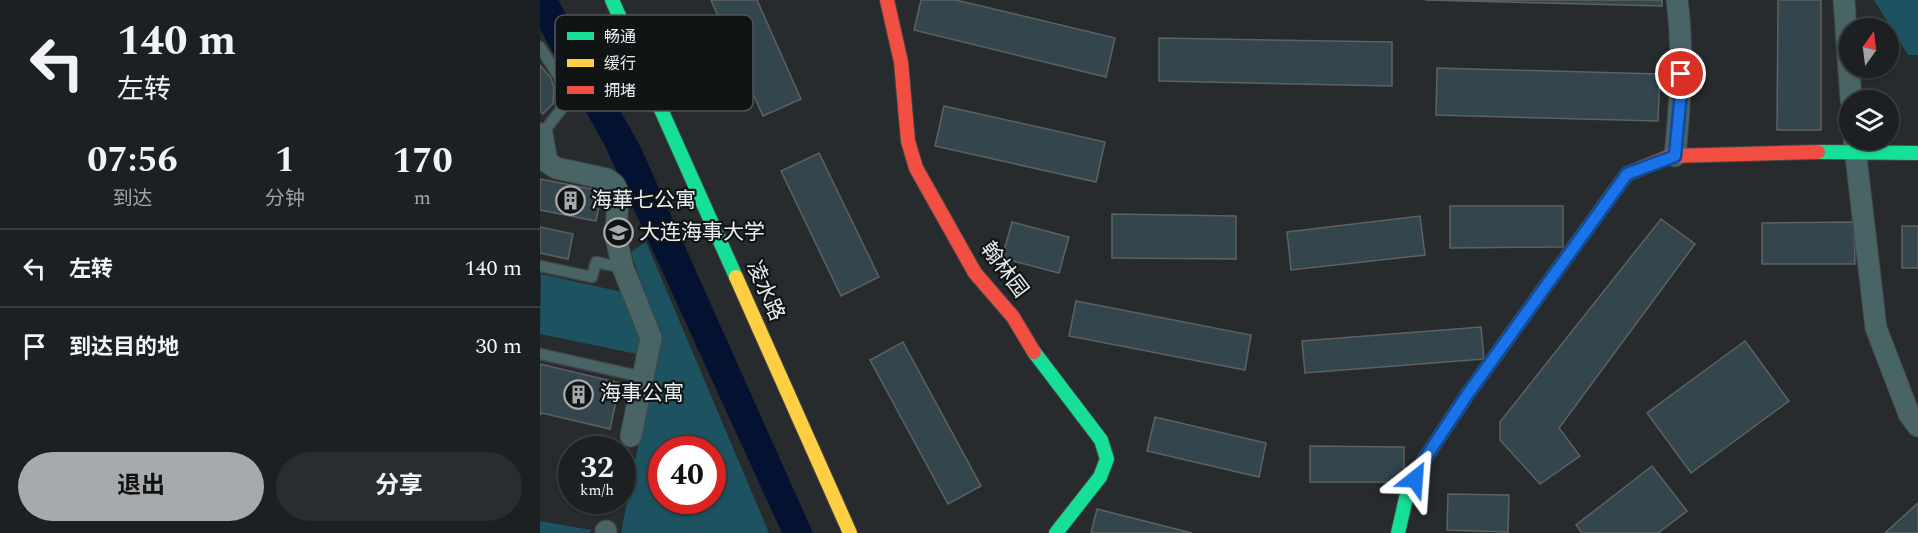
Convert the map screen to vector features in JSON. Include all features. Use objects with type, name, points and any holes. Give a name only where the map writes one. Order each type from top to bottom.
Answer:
[{"type":"street","name":"凌水路","points":[[612,0],[619,15]]},
{"type":"street","name":"翰林园","points":[[886,0],[901,62],[908,141],[916,168],[975,273],[1013,317],[1038,359],[1101,440],[1107,459],[1100,477],[1056,533]]},
{"type":"street","points":[[1675,156],[1681,92],[1680,20],[1677,0]]},
{"type":"street","points":[[1844,0],[1850,90]]},
{"type":"street","name":"凌水路","points":[[662,111],[850,533]]},
{"type":"street","points":[[541,134],[548,166],[607,179],[614,184],[618,192],[616,238],[623,268],[651,338],[631,436]]},
{"type":"street","points":[[1398,533],[1406,498],[1424,460],[1467,395],[1627,174],[1675,156],[1839,146]]},
{"type":"street","points":[[1855,150],[1876,328],[1909,414],[1918,426]]},
{"type":"street","points":[[1894,150],[1918,153]]},
{"type":"lane","points":[[540,47],[555,70]]},
{"type":"lane","points":[[541,134],[560,111]]},
{"type":"lane","points":[[540,266],[592,277],[596,262],[623,268]]},
{"type":"lane","points":[[540,354],[643,377]]},
{"type":"shaded area","points":[[540,0],[558,0],[566,15],[555,15],[555,56],[540,29]]},
{"type":"shaded area","points":[[1874,0],[1918,0],[1918,55],[1908,55],[1899,40],[1899,18],[1885,18]]},
{"type":"shaded area","points":[[586,111],[620,111],[641,148],[813,533],[782,533],[605,146]]},
{"type":"shaded area","points":[[646,242],[769,533],[621,533],[625,514],[636,514],[636,456],[659,339],[631,252]]},
{"type":"shaded area","points":[[541,274],[631,294],[643,327],[637,354],[540,334]]},
{"type":"shaded area","points":[[540,521],[591,530],[590,533],[540,533]]},
{"type":"building","points":[[711,0],[757,0],[801,99],[763,116],[753,94],[753,15],[718,15]]},
{"type":"building","points":[[921,0],[956,0],[1115,38],[1106,77],[914,30]]},
{"type":"building","points":[[1425,0],[1662,0],[1662,6]]},
{"type":"building","points":[[1778,0],[1821,0],[1821,130],[1777,130]]},
{"type":"building","points":[[1159,38],[1392,42],[1392,86],[1159,81]]},
{"type":"building","points":[[540,65],[551,78],[554,88],[553,104],[543,114],[540,111]]},
{"type":"building","points":[[1437,68],[1660,74],[1658,121],[1436,115]]},
{"type":"building","points":[[944,106],[1105,142],[1096,182],[935,146]]},
{"type":"building","points":[[819,153],[879,277],[841,296],[781,171]]},
{"type":"building","name":"海華七公寓","points":[[540,179],[602,191],[596,221],[540,210]]},
{"type":"building","points":[[1450,206],[1563,206],[1563,247],[1450,248]]},
{"type":"building","points":[[1112,214],[1236,216],[1236,259],[1112,258]]},
{"type":"building","points":[[1420,216],[1425,255],[1291,270],[1287,232]]},
{"type":"building","points":[[1661,219],[1695,244],[1559,428],[1580,456],[1540,484],[1500,440],[1500,422]]},
{"type":"building","points":[[1012,222],[1069,237],[1059,273],[1002,258]]},
{"type":"building","points":[[1854,222],[1855,264],[1762,264],[1762,223]]},
{"type":"building","points":[[1902,226],[1918,226],[1918,268],[1902,268]]},
{"type":"building","points":[[540,227],[573,234],[568,259],[540,253]]},
{"type":"building","points":[[1076,301],[1251,335],[1245,370],[1069,336]]},
{"type":"building","points":[[1481,327],[1484,359],[1305,373],[1302,341]]},
{"type":"building","points":[[1745,341],[1789,401],[1691,473],[1647,413]]},
{"type":"building","points":[[903,342],[981,486],[948,504],[870,360]]},
{"type":"building","name":"海事公寓","points":[[540,364],[620,383],[610,429],[542,413],[540,415]]},
{"type":"building","points":[[1155,417],[1266,443],[1259,477],[1147,451]]},
{"type":"building","points":[[1310,446],[1404,447],[1404,482],[1310,482]]},
{"type":"building","points":[[1652,466],[1687,511],[1658,533],[1582,533],[1576,525]]},
{"type":"building","points":[[1448,494],[1509,495],[1508,532],[1447,530]]},
{"type":"building","points":[[1918,503],[1918,533],[1885,533]]},
{"type":"building","points":[[1097,509],[1192,533],[1091,533]]},
{"type":"traffic: fast","points":[[612,0],[619,15]]},
{"type":"traffic: fast","points":[[662,111],[736,277]]},
{"type":"traffic: fast","points":[[1818,152],[1918,153]]},
{"type":"traffic: fast","points":[[1398,533],[1406,498],[1424,460],[1467,395],[1613,193]]},
{"type":"traffic: fast","points":[[1034,352],[1101,440],[1107,459],[1100,477],[1056,533]]},
{"type":"traffic: slow","points":[[736,277],[850,533]]},
{"type":"traffic: jam","points":[[887,0],[901,62],[908,141],[916,168],[975,273],[1013,317],[1034,352]]},
{"type":"traffic: jam","points":[[1613,193],[1627,174],[1671,156],[1818,152]]},
{"type":"place","name":"海華七公寓","points":[[570,201]]},
{"type":"place","name":"大连海事大学","points":[[618,233]]},
{"type":"place","name":"海事公寓","points":[[579,394]]},
{"type":"route","points":[[1415,479],[1424,460],[1467,395],[1627,174],[1675,156],[1681,74]]}]
